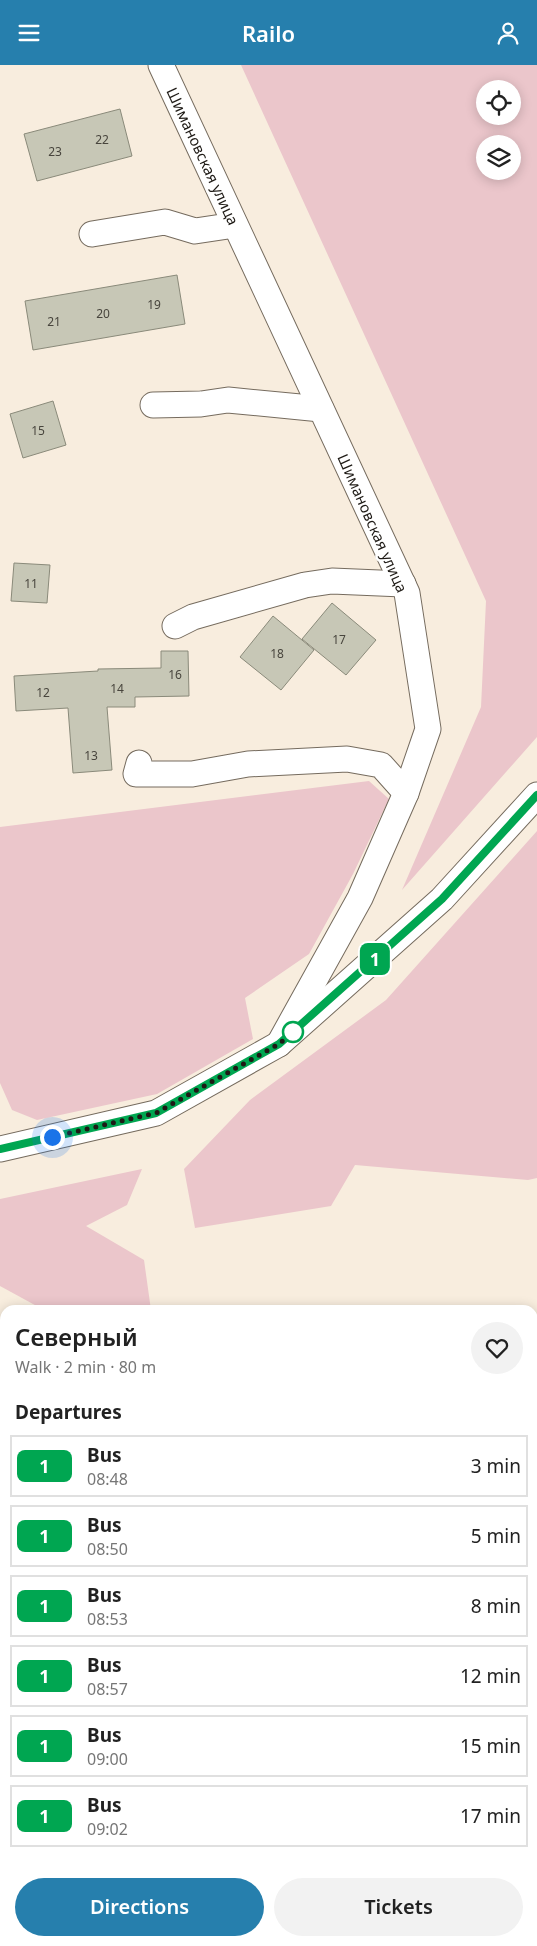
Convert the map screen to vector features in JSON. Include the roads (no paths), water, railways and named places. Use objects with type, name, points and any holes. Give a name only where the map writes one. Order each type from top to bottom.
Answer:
[{"type":"street","name":"Шимановская улица","points":[[161,65],[407,593],[428,729],[406,793],[360,899],[279,1044]]},
{"type":"street","points":[[92,235],[165,222],[195,231],[235,225]]},
{"type":"street","points":[[153,405],[200,404],[228,399],[321,409]]},
{"type":"street","points":[[175,626],[193,617],[305,585],[332,581],[402,584]]},
{"type":"street","points":[[139,763],[136,774],[192,774],[248,764],[348,759],[381,765],[406,793]]},
{"type":"street","points":[[0,1149],[156,1113],[279,1044],[442,899],[537,795]]}]
